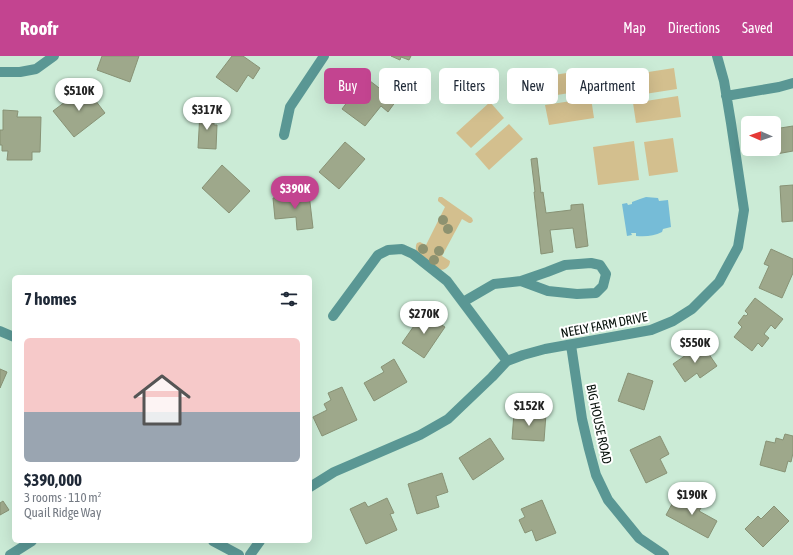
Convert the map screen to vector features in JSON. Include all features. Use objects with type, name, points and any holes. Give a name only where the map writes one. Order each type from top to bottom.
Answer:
[{"type":"street","points":[[0,72],[20,72],[36,69],[54,56]]},
{"type":"street","points":[[284,135],[290,107],[324,56]]},
{"type":"street","name":"NEELY FARM DRIVE","points":[[312,486],[334,472],[420,435],[448,419],[507,361],[545,349],[651,330],[673,321],[692,308],[719,282],[738,247],[744,210],[724,81],[717,56]]},
{"type":"street","points":[[726,96],[779,87],[793,83]]},
{"type":"street","points":[[333,316],[378,255],[388,250],[402,249],[412,254],[447,281],[507,361]]},
{"type":"street","points":[[463,302],[494,284],[521,281],[565,265],[591,263],[600,265],[606,274],[603,286],[596,293],[577,294],[548,291],[521,281]]},
{"type":"street","points":[[0,331],[12,336]]},
{"type":"street","name":"BIG HOUSE ROAD","points":[[571,345],[582,419],[596,475],[608,500],[639,538],[664,555]]},
{"type":"street","points":[[10,555],[29,543]]},
{"type":"street","points":[[217,543],[239,555]]},
{"type":"street","points":[[250,555],[259,543]]},
{"type":"shaded area","points":[[674,68],[677,89],[649,93],[649,72]]},
{"type":"shaded area","points":[[566,73],[566,94],[558,95],[558,74]]},
{"type":"shaded area","points":[[678,96],[681,117],[636,123],[633,104],[649,104],[649,101]]},
{"type":"shaded area","points":[[566,102],[566,104],[592,104],[594,118],[549,125],[545,105]]},
{"type":"shaded area","points":[[488,104],[492,104],[504,118],[471,148],[456,133]]},
{"type":"shaded area","points":[[509,124],[523,139],[489,170],[475,154]]},
{"type":"shaded area","points":[[673,138],[678,172],[649,176],[644,142]]},
{"type":"shaded area","points":[[634,141],[639,180],[598,185],[593,147]]},
{"type":"shaded area","points":[[439,197],[442,197],[472,218],[473,221],[469,223],[462,219],[442,256],[450,261],[449,265],[445,269],[440,270],[417,253],[416,246],[417,243],[420,242],[426,245],[445,207],[438,201]]},
{"type":"water","points":[[646,197],[658,198],[659,201],[668,200],[671,227],[663,229],[662,232],[653,235],[636,236],[636,233],[631,233],[632,235],[627,236],[622,204],[632,204],[632,202]]},
{"type":"building","points":[[102,56],[139,56],[130,82],[97,70]]},
{"type":"building","points":[[232,56],[243,56],[260,68],[253,79],[248,75],[237,92],[216,77]]},
{"type":"building","points":[[391,56],[411,56],[409,60],[401,57],[400,60]]},
{"type":"building","points":[[371,82],[379,88],[379,104],[394,104],[388,112],[381,106],[365,126],[342,109],[346,104],[371,104]]},
{"type":"building","points":[[85,87],[105,113],[74,137],[53,111]]},
{"type":"building","points":[[3,110],[18,111],[17,117],[41,117],[40,152],[32,152],[32,160],[7,160],[8,151],[2,151],[2,145],[0,145],[0,130],[3,130]]},
{"type":"building","points":[[200,112],[214,113],[214,125],[217,125],[216,149],[198,148]]},
{"type":"building","points":[[793,126],[793,151],[781,153],[781,128]]},
{"type":"building","points":[[345,142],[365,159],[339,189],[319,172]]},
{"type":"building","points":[[537,158],[541,193],[543,192],[546,213],[571,210],[571,205],[583,204],[588,246],[576,248],[573,228],[550,230],[553,252],[541,254],[531,159]]},
{"type":"building","points":[[222,165],[250,191],[229,213],[202,188]]},
{"type":"building","points":[[793,185],[793,221],[782,222],[780,186]]},
{"type":"building","points":[[309,194],[313,228],[297,230],[296,217],[275,219],[273,198]]},
{"type":"building","points":[[771,249],[793,259],[793,273],[782,298],[759,288],[769,266],[764,264]]},
{"type":"building","points":[[755,298],[783,319],[775,329],[771,325],[764,334],[769,338],[762,347],[758,343],[752,351],[734,337],[742,327],[738,323],[744,315],[746,316],[748,314],[745,311]]},
{"type":"building","points":[[423,313],[445,327],[424,358],[402,343]]},
{"type":"building","points":[[702,344],[717,366],[700,378],[697,373],[685,382],[673,364]]},
{"type":"building","points":[[394,359],[407,382],[374,401],[364,383],[384,372],[381,367]]},
{"type":"building","points":[[0,369],[7,372],[0,388]]},
{"type":"building","points":[[628,373],[653,381],[644,410],[618,401]]},
{"type":"building","points":[[342,387],[357,420],[322,436],[313,417],[327,410],[324,404],[331,400],[328,393]]},
{"type":"building","points":[[514,413],[537,415],[537,413],[546,414],[544,441],[512,439]]},
{"type":"building","points":[[785,434],[793,436],[793,453],[791,462],[788,461],[785,472],[760,465],[766,441],[775,443],[776,438],[783,440]]},
{"type":"building","points":[[660,436],[669,454],[660,459],[667,473],[646,483],[630,450]]},
{"type":"building","points":[[490,438],[504,459],[473,480],[459,458]]},
{"type":"building","points":[[442,473],[448,492],[436,496],[439,507],[417,514],[408,484]]},
{"type":"building","points":[[677,495],[690,503],[692,499],[703,505],[699,511],[717,521],[708,538],[666,515]]},
{"type":"building","points":[[387,498],[394,513],[390,514],[397,530],[366,544],[350,509],[365,502],[368,507]]},
{"type":"building","points":[[542,500],[556,533],[536,541],[532,530],[525,533],[519,520],[525,517],[521,509]]},
{"type":"building","points":[[3,501],[9,510],[0,515],[0,503]]},
{"type":"building","points":[[774,506],[789,521],[763,547],[745,529],[758,516],[761,519]]}]
